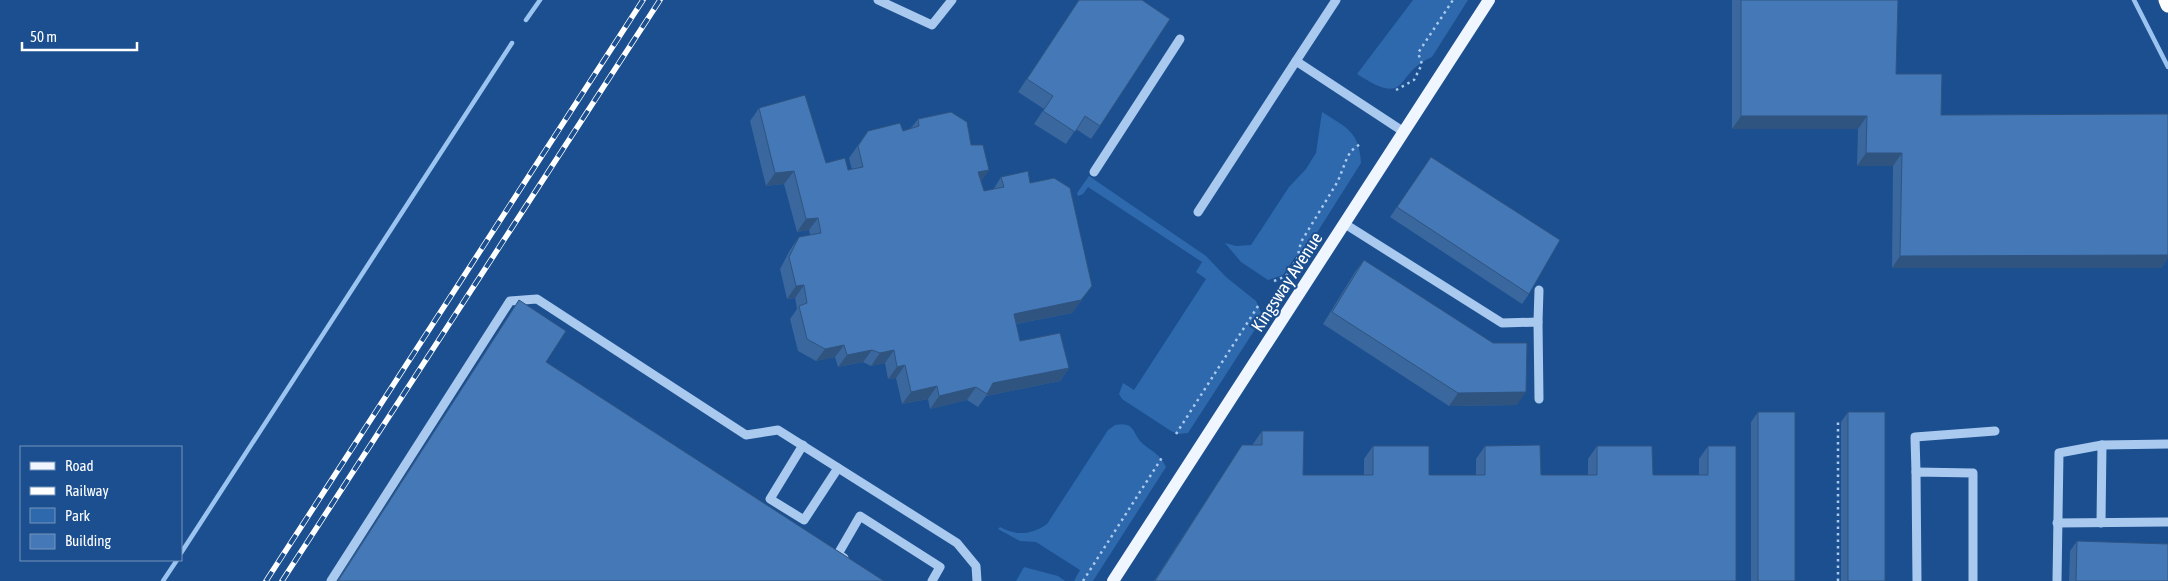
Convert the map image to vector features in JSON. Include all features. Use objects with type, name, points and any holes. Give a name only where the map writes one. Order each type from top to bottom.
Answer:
[{"type":"highway","points":[[2166,0],[2168,5]]},
{"type":"main road","name":"Kingsway Avenue","points":[[1113,581],[1489,0]]},
{"type":"lane","points":[[878,0],[932,25],[952,0]]},
{"type":"lane","points":[[1198,212],[1336,0]]},
{"type":"lane","points":[[1094,172],[1180,39]]},
{"type":"lane","points":[[1296,62],[1404,132]]},
{"type":"lane","points":[[1345,224],[1502,323],[1538,322]]},
{"type":"lane","points":[[1539,290],[1539,400]]},
{"type":"lane","points":[[331,581],[510,301],[537,299],[746,435],[778,430],[957,543],[976,566],[977,581]]},
{"type":"lane","points":[[1916,581],[1915,437],[1995,431]]},
{"type":"lane","points":[[2057,581],[2059,453],[2102,445],[2168,444]]},
{"type":"lane","points":[[803,445],[770,499],[804,520],[838,468]]},
{"type":"lane","points":[[2101,523],[2102,445]]},
{"type":"lane","points":[[1916,472],[1973,473],[1973,581]]},
{"type":"lane","points":[[854,565],[838,554],[860,516],[940,567],[932,581]]},
{"type":"lane","points":[[2057,523],[2168,522]]},
{"type":"path","points":[[1396,90],[1414,80],[1422,64],[1418,53],[1453,0]]},
{"type":"path","points":[[1274,281],[1286,276],[1297,259],[1300,242],[1338,181],[1351,151],[1360,144]]},
{"type":"path","points":[[1176,434],[1260,303]]},
{"type":"path","points":[[1838,422],[1838,581]]},
{"type":"path","points":[[1083,581],[1163,456]]},
{"type":"green space","points":[[1413,0],[1468,0],[1432,57],[1411,71],[1400,85],[1394,88],[1386,88],[1374,84],[1357,74]]},
{"type":"green space","points":[[1322,112],[1345,127],[1354,137],[1358,144],[1361,163],[1306,250],[1295,257],[1283,275],[1268,280],[1241,262],[1225,243],[1236,246],[1251,245],[1289,187],[1306,169],[1316,153]]},
{"type":"green space","points":[[1089,176],[1206,256],[1226,277],[1256,301],[1263,317],[1188,433],[1178,434],[1171,431],[1122,399],[1119,394],[1123,383],[1134,390],[1206,279],[1196,272],[1202,262],[1088,187],[1083,194],[1078,196],[1077,193]]},
{"type":"green space","points":[[1115,425],[1127,425],[1133,429],[1143,444],[1159,456],[1166,467],[1093,581],[1074,581],[1080,570],[1036,542],[1020,541],[998,529],[1000,527],[1012,532],[1024,533],[1041,528],[1047,524],[1108,430]]},
{"type":"green space","points":[[1024,567],[1058,576],[1065,581],[1016,581]]},
{"type":"building","points":[[1079,0],[1142,0],[1170,19],[1100,126],[1085,116],[1075,132],[1043,111],[1053,96],[1027,79]]},
{"type":"building","points":[[1741,0],[1898,0],[1896,74],[1942,74],[1941,115],[2168,114],[2168,255],[1900,256],[1902,153],[1866,153],[1867,116],[1741,116]]},
{"type":"building","points":[[805,95],[826,163],[845,158],[848,170],[863,167],[858,146],[868,131],[900,123],[903,131],[919,126],[918,119],[951,112],[967,122],[971,145],[983,145],[989,170],[978,172],[984,191],[1004,187],[1001,177],[1028,171],[1030,183],[1054,178],[1070,188],[1092,286],[1081,300],[1014,314],[1020,341],[1060,333],[1069,368],[993,383],[987,394],[976,387],[939,396],[937,386],[911,392],[905,365],[897,367],[894,350],[880,353],[872,350],[847,355],[844,345],[825,349],[807,339],[799,306],[807,303],[804,285],[796,286],[789,257],[799,237],[821,233],[818,218],[806,219],[794,171],[775,173],[759,108]]},
{"type":"building","points":[[1431,157],[1560,240],[1529,294],[1397,207]]},
{"type":"building","points":[[1364,260],[1493,343],[1527,343],[1526,392],[1458,393],[1332,312]]},
{"type":"building","points":[[519,300],[566,331],[546,362],[884,581],[338,581]]},
{"type":"building","points":[[1758,412],[1795,412],[1795,581],[1758,581]]},
{"type":"building","points":[[1848,412],[1885,412],[1885,581],[1848,581]]},
{"type":"building","points":[[1262,431],[1304,431],[1303,475],[1373,475],[1373,446],[1429,446],[1429,475],[1485,475],[1485,446],[1540,445],[1541,475],[1597,475],[1597,446],[1652,446],[1653,475],[1708,475],[1708,446],[1736,446],[1736,581],[1155,581],[1242,445],[1262,445]]},
{"type":"building","points":[[2077,541],[2168,544],[2168,581],[2076,581]]},
{"type":"waterway","points":[[526,20],[540,0]]},
{"type":"waterway","points":[[2134,0],[2168,67]]},
{"type":"waterway","points":[[182,551],[512,43]]},
{"type":"waterway","points":[[163,581],[176,561]]},
{"type":"railway","points":[[266,581],[643,0]]},
{"type":"railway","points":[[282,581],[660,0]]}]
